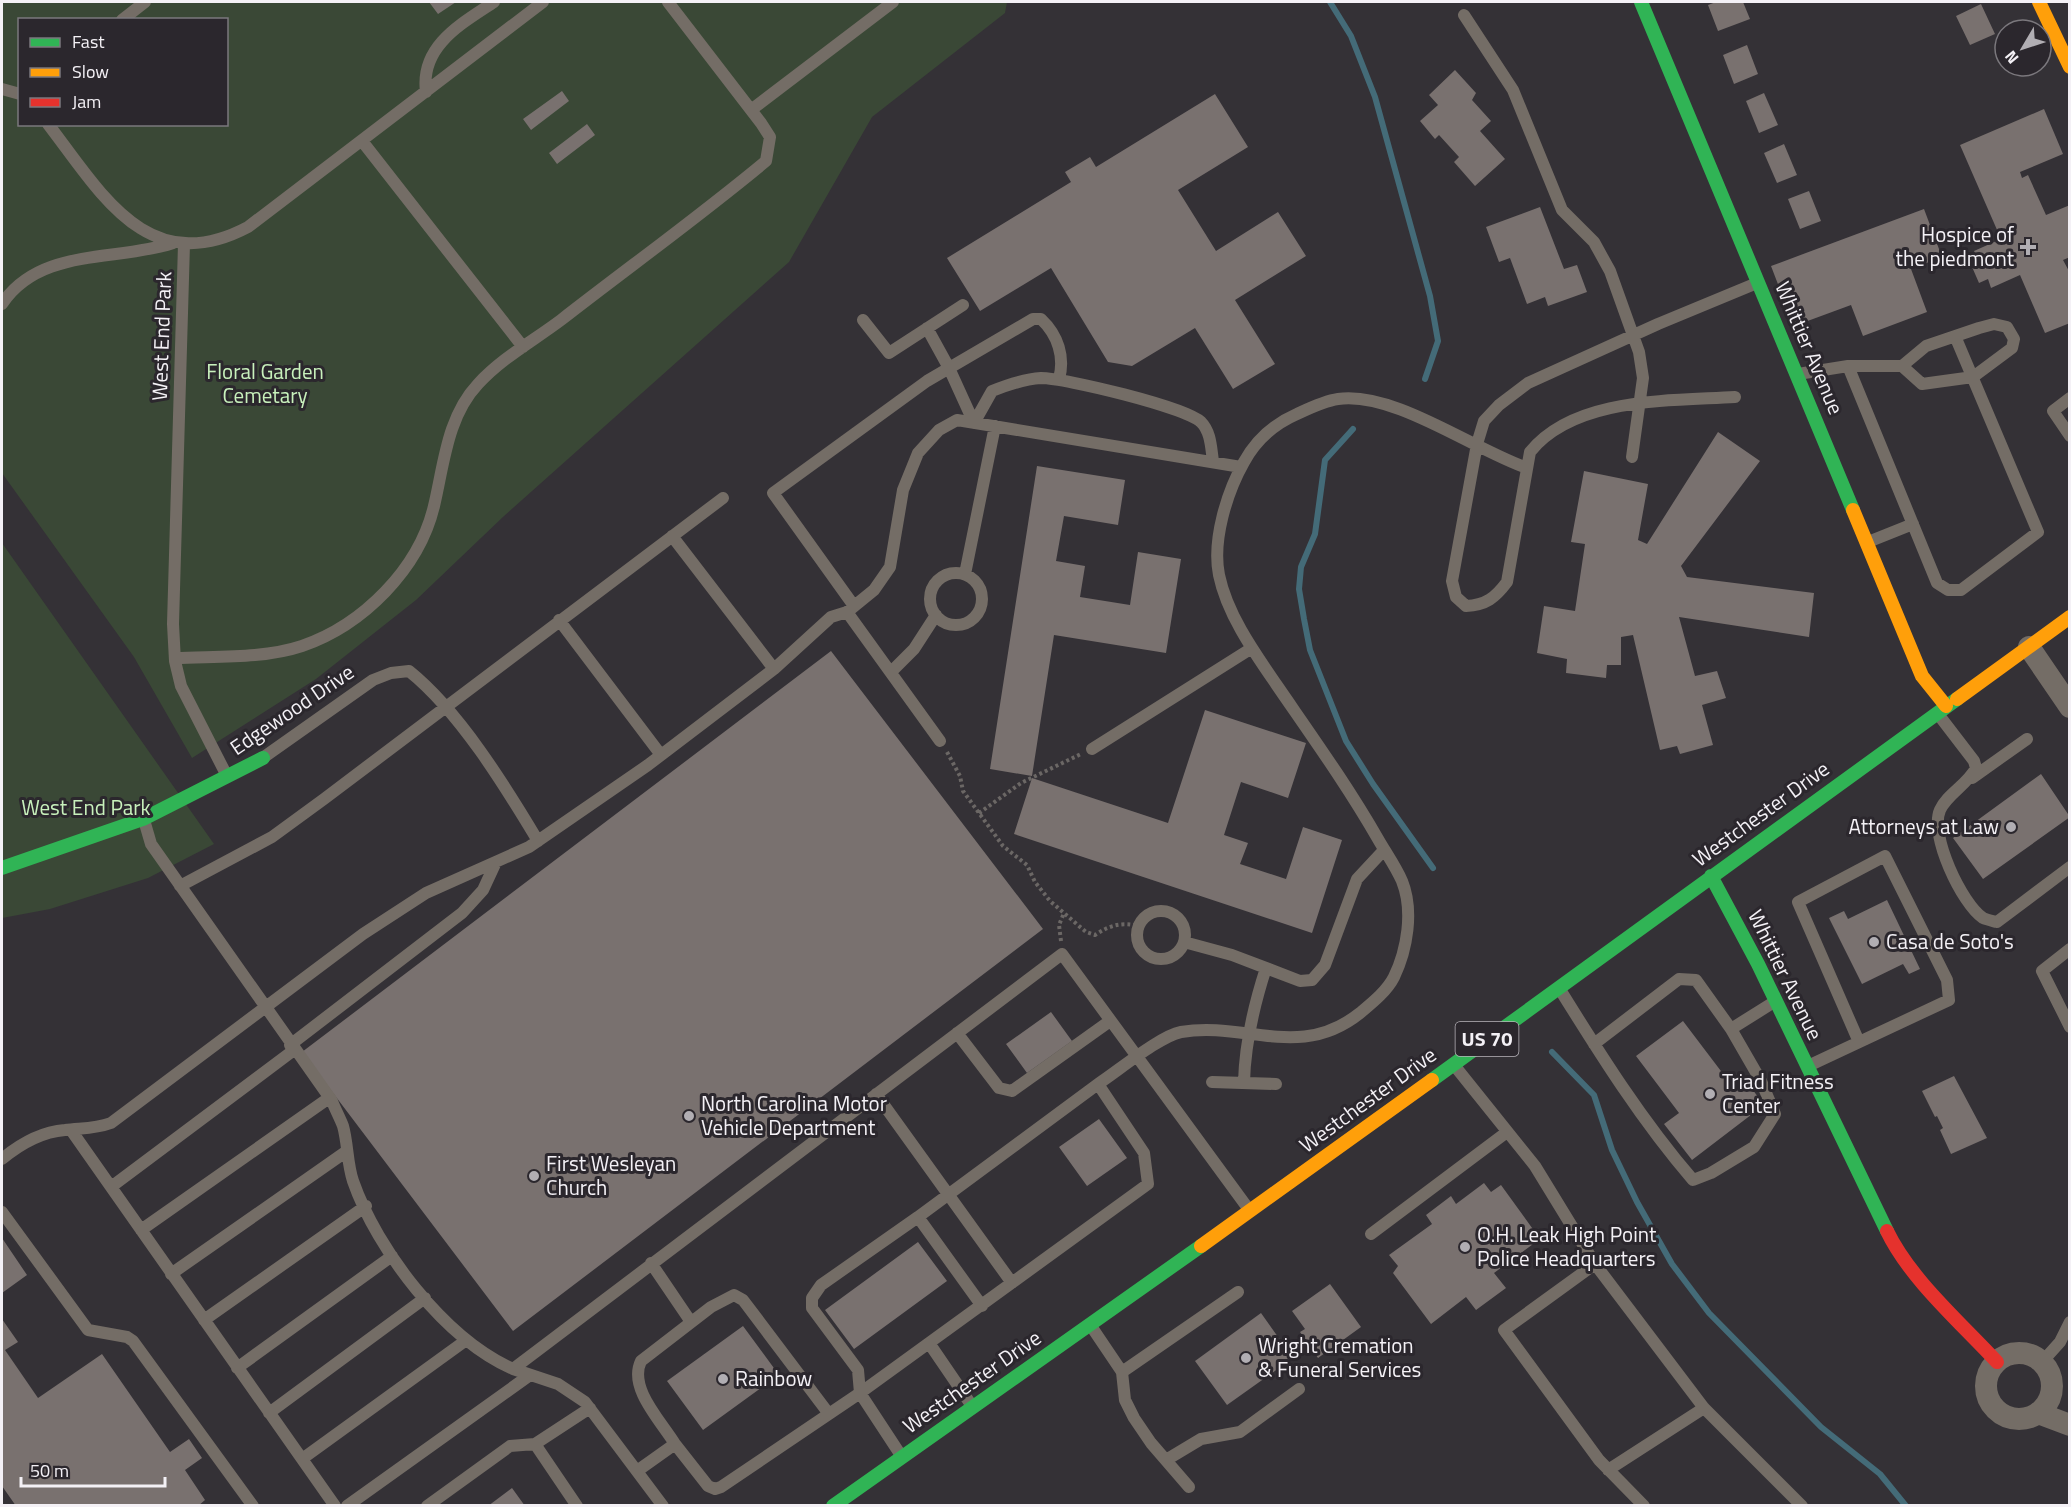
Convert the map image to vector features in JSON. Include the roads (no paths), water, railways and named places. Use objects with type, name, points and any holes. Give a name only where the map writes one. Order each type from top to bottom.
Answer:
[{"type":"street","name":"Whittier Avenue","points":[[1641,2],[1922,676],[1942,710]]},
{"type":"street","points":[[2039,2],[2070,67]]},
{"type":"street","name":"Westchester Drive","points":[[832,1506],[1250,1212],[2070,617]]},
{"type":"street","points":[[2029,647],[2070,707]]},
{"type":"street","name":"Edgewood Drive","points":[[2,868],[143,819],[263,758]]},
{"type":"street","name":"Whittier Avenue","points":[[1712,876],[1776,1001],[1893,1244],[1928,1288],[1997,1362]]},
{"type":"street","points":[[2018,1353],[2028,1354],[2042,1362],[2051,1376],[2053,1386],[2046,1406],[2038,1413],[2017,1419],[1997,1410],[1987,1391],[1987,1380],[1997,1362],[2018,1353]]},
{"type":"street","points":[[2038,1413],[2070,1425]]},
{"type":"lane","points":[[125,18],[145,2]]},
{"type":"lane","points":[[426,92],[423,75],[441,40],[494,2]]},
{"type":"lane","points":[[522,2],[539,5]]},
{"type":"lane","points":[[175,658],[274,652],[302,646],[335,630],[375,602],[404,572],[418,548],[432,516],[449,436],[461,409],[477,385],[523,347],[766,161],[770,137],[668,2]]},
{"type":"lane","points":[[751,110],[893,2]]},
{"type":"lane","points":[[50,126],[120,216],[159,239],[179,243],[208,243],[227,238],[248,227],[539,5]]},
{"type":"lane","points":[[1464,15],[1513,90],[1562,210],[1594,242],[1610,272],[1631,336],[1639,352],[1643,378],[1632,457]]},
{"type":"lane","points":[[2,89],[18,93]]},
{"type":"lane","points":[[362,141],[523,347]]},
{"type":"lane","points":[[2,304],[39,270],[76,259],[159,248],[179,243]]},
{"type":"lane","name":"West End Park","points":[[179,243],[173,624],[175,658],[181,686],[227,777]]},
{"type":"lane","points":[[1735,397],[1640,403],[1606,409],[1542,437],[1530,452],[1507,582],[1495,598],[1479,605],[1466,606],[1456,597],[1452,581],[1477,444],[1484,421],[1528,383],[1631,336],[1759,283]]},
{"type":"lane","points":[[863,320],[889,353],[963,305]]},
{"type":"lane","points":[[940,741],[891,672],[773,493],[949,368],[1033,319],[1041,319],[1049,326],[1060,348],[1062,369],[1059,380]]},
{"type":"lane","points":[[1797,375],[1848,366],[1902,366],[1926,346],[1994,324],[2007,327],[2014,339],[2012,348],[1973,377],[1922,384],[1902,366]]},
{"type":"lane","points":[[927,328],[949,368],[974,423]]},
{"type":"lane","points":[[1848,366],[1937,583],[1948,590],[1961,590],[2038,532],[1955,336]]},
{"type":"lane","points":[[974,423],[992,391],[1039,378],[1072,380],[1180,412],[1201,422],[1210,438],[1213,461]]},
{"type":"lane","points":[[2070,398],[2052,411],[2070,436]]},
{"type":"lane","points":[[902,1457],[860,1393],[858,1370],[812,1308],[812,1298],[821,1285],[918,1217],[1098,1084],[1180,1032],[1219,1030],[1288,1038],[1324,1034],[1355,1017],[1373,1003],[1393,979],[1407,939],[1408,910],[1403,883],[1355,800],[1252,648],[1231,607],[1219,573],[1221,525],[1229,488],[1253,444],[1283,420],[1337,399],[1363,399],[1396,409],[1477,444],[1501,459],[1527,468]]},
{"type":"lane","points":[[2,1159],[29,1139],[71,1130],[92,1130],[111,1123],[363,934],[426,893],[538,841],[661,755],[774,669],[831,618],[851,609],[874,590],[890,567],[903,490],[918,453],[939,430],[957,420],[1241,467]]},
{"type":"lane","points":[[964,574],[995,426]]},
{"type":"lane","points":[[180,886],[272,837],[723,498]]},
{"type":"lane","points":[[1867,542],[1913,525]]},
{"type":"lane","points":[[672,536],[774,669]]},
{"type":"lane","points":[[948,574],[964,574],[978,585],[982,593],[980,610],[975,617],[960,625],[951,624],[936,615],[930,600],[935,584],[948,574]]},
{"type":"lane","points":[[891,672],[914,649],[936,615]]},
{"type":"lane","points":[[559,620],[661,755]]},
{"type":"lane","points":[[1092,749],[1252,648]]},
{"type":"lane","name":"Edgewood Drive","points":[[263,758],[373,680],[391,673],[409,671],[428,687],[501,780],[538,841]]},
{"type":"lane","points":[[1942,710],[1974,761],[1976,768],[1971,778]]},
{"type":"lane","points":[[2027,739],[1971,778],[1939,811],[1938,827],[1950,871],[1970,903],[1984,918],[1997,922],[2070,867]]},
{"type":"lane","points":[[143,819],[151,844],[329,1098],[343,1127],[353,1180],[392,1256],[425,1298],[465,1341],[490,1359],[558,1384],[585,1402],[663,1506]]},
{"type":"lane","points":[[1184,942],[1300,981],[1312,980],[1325,965],[1357,879],[1384,850]]},
{"type":"lane","points":[[1807,1066],[1859,1042],[1949,1000],[1947,980],[1885,856],[1798,902],[1859,1042]]},
{"type":"lane","points":[[111,1187],[462,914],[483,890],[496,862]]},
{"type":"lane","points":[[1157,911],[1173,914],[1184,926],[1184,942],[1181,949],[1169,958],[1154,957],[1141,948],[1137,933],[1139,926],[1149,914],[1157,911]]},
{"type":"lane","points":[[2070,950],[2042,970],[2070,1027]]},
{"type":"lane","points":[[513,1369],[1062,954],[1250,1212]]},
{"type":"lane","points":[[1244,1082],[1254,1006],[1266,968]]},
{"type":"lane","points":[[1558,987],[1594,1044],[1661,1143],[1693,1180],[1711,1173],[1754,1146],[1775,1114],[1761,1080],[1731,1029],[1696,980],[1679,979],[1594,1044]]},
{"type":"lane","points":[[1731,1029],[1776,1001]]},
{"type":"lane","points":[[957,1033],[999,1088],[1012,1091],[1110,1021]]},
{"type":"lane","points":[[1453,1064],[1535,1166],[1595,1264],[1704,1408],[1802,1506]]},
{"type":"lane","points":[[1212,1082],[1276,1084]]},
{"type":"lane","points":[[829,1414],[743,1300],[734,1295],[691,1322],[641,1361],[636,1372],[638,1385],[675,1444],[708,1486],[715,1489],[829,1414],[860,1393],[1148,1184],[1144,1153],[1098,1084]]},
{"type":"lane","points":[[876,1094],[1012,1283]]},
{"type":"lane","points":[[141,1230],[329,1098]]},
{"type":"lane","points":[[71,1130],[335,1506]]},
{"type":"lane","points":[[1371,1234],[1507,1132]]},
{"type":"lane","points":[[171,1274],[347,1151]]},
{"type":"lane","points":[[204,1320],[366,1206]]},
{"type":"lane","points":[[2,1212],[88,1330],[128,1337],[134,1341],[253,1506]]},
{"type":"lane","points":[[918,1217],[982,1306]]},
{"type":"lane","points":[[237,1368],[392,1256]]},
{"type":"lane","points":[[651,1263],[691,1322]]},
{"type":"lane","points":[[1595,1264],[1504,1330],[1608,1470],[1644,1506]]},
{"type":"lane","points":[[1122,1372],[1238,1292]]},
{"type":"lane","points":[[269,1413],[425,1298]]},
{"type":"lane","points":[[2042,1362],[2060,1342],[2070,1322]]},
{"type":"lane","points":[[1090,1324],[1122,1372],[1125,1400],[1134,1418],[1189,1487]]},
{"type":"lane","points":[[302,1459],[465,1341]]},
{"type":"lane","points":[[930,1343],[973,1407]]},
{"type":"lane","points":[[347,1506],[530,1375]]},
{"type":"lane","points":[[1166,1460],[1201,1439],[1240,1432],[1299,1389]]},
{"type":"lane","points":[[427,1506],[510,1446],[535,1444],[590,1408]]},
{"type":"lane","points":[[1608,1470],[1704,1408]]},
{"type":"lane","points":[[535,1444],[577,1506]]},
{"type":"lane","points":[[637,1471],[675,1444]]},
{"type":"lane","points":[[853,1491],[862,1506]]},
{"type":"waterway","points":[[1330,2],[1351,36],[1375,97],[1430,296],[1438,341],[1425,379]]},
{"type":"waterway","points":[[1353,429],[1325,460],[1315,534],[1301,567],[1299,589],[1304,619],[1310,650],[1346,741],[1373,784],[1433,868]]},
{"type":"waterway","points":[[1552,1052],[1594,1095],[1612,1150],[1637,1202],[1672,1264],[1709,1313],[1821,1427],[1880,1474],[1906,1506]]},
{"type":"place","name":"Hospice of the piedmont","points":[[2028,247]]},
{"type":"place","name":"Attorneys at Law","points":[[2011,827]]},
{"type":"place","name":"Casa de Soto's","points":[[1874,942]]},
{"type":"place","name":"Triad Fitness Center","points":[[1710,1094]]},
{"type":"place","name":"North Carolina Motor Vehicle Department","points":[[689,1116]]},
{"type":"place","name":"First Wesleyan Church","points":[[534,1176]]},
{"type":"place","name":"O.H. Leak High Point Police Headquarters","points":[[1465,1247]]},
{"type":"place","name":"Wright Cremation & Funeral Services","points":[[1246,1358]]},
{"type":"place","name":"Rainbow","points":[[723,1379]]},
{"type":"park label","name":"Floral Garden Cemetary","points":[[265,384]]}]
